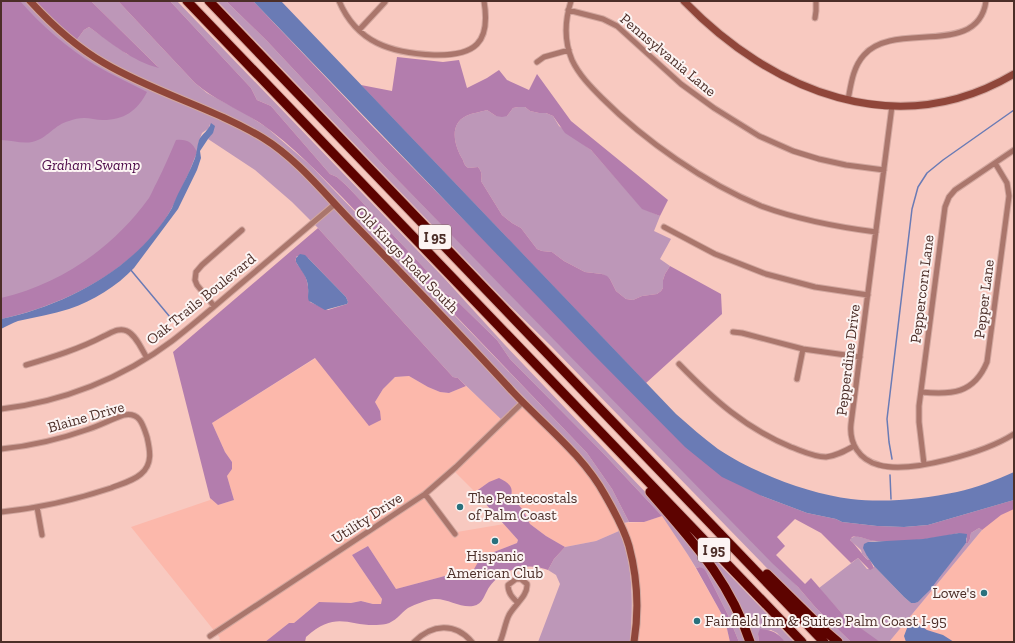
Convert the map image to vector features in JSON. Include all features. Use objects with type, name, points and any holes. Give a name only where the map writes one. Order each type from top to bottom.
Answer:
[{"type":"highway","name":"I 95","points":[[187,1],[802,642]]},
{"type":"highway","name":"I 95","points":[[209,1],[824,642]]},
{"type":"highway","points":[[625,458],[643,484],[714,569],[736,608],[750,642]]},
{"type":"highway","points":[[661,472],[677,482],[748,556],[838,642]]},
{"type":"street","name":"Old Kings Road South","points":[[30,1],[44,16],[71,40],[103,63],[125,75],[218,115],[264,138],[275,146],[300,168],[335,204],[582,463],[605,494],[626,537],[632,562],[637,607],[634,642]]},
{"type":"street","points":[[339,1],[348,17],[359,30],[378,44],[401,52],[418,54],[458,54],[472,47],[483,36],[487,21],[484,1]]},
{"type":"street","points":[[571,1],[566,26],[569,50],[574,64],[581,75],[612,108],[636,129],[663,149],[715,183],[750,201],[790,216],[823,224],[876,232]]},
{"type":"street","points":[[684,1],[717,31],[762,64],[806,87],[830,96],[848,100],[892,106],[931,103],[959,97],[983,89],[1014,74]]},
{"type":"street","points":[[815,18],[816,1]]},
{"type":"street","points":[[848,100],[856,67],[863,55],[870,49],[887,41],[962,32],[978,20],[984,9],[986,1]]},
{"type":"street","points":[[359,30],[385,2]]},
{"type":"street","name":"Pennsylvania Lane","points":[[568,10],[603,19],[617,26],[681,84],[714,108],[759,136],[789,149],[819,159],[846,165],[884,170]]},
{"type":"street","points":[[537,62],[544,57],[569,50]]},
{"type":"street","name":"Pepperdine Drive","points":[[854,446],[851,436],[851,428],[892,106]]},
{"type":"street","name":"Peppercorn Lane","points":[[924,464],[918,412],[946,204],[949,197],[955,190],[1014,150]]},
{"type":"street","name":"Pepper Lane","points":[[921,392],[947,394],[964,389],[980,376],[987,362],[1009,196],[1007,183],[995,163]]},
{"type":"street","name":"Oak Trails Boulevard","points":[[1,409],[32,404],[82,390],[118,374],[147,358],[172,341],[335,204]]},
{"type":"street","points":[[664,227],[715,254],[766,274],[814,287],[868,295]]},
{"type":"street","points":[[214,306],[197,285],[195,280],[196,272],[242,230]]},
{"type":"street","points":[[26,364],[66,353],[113,332],[121,330],[126,330],[132,335],[147,358]]},
{"type":"street","points":[[733,332],[803,349],[860,357]]},
{"type":"street","points":[[797,379],[803,349]]},
{"type":"street","points":[[679,364],[711,396],[729,412],[746,424],[777,441],[806,453],[823,457],[838,454],[854,446],[864,458],[880,466],[924,464],[950,459],[973,452],[998,443],[1014,434]]},
{"type":"street","name":"Utility Drive","points":[[210,636],[425,494],[456,467],[523,402]]},
{"type":"street","name":"Blaine Drive","points":[[1,449],[60,438],[126,415],[135,416],[142,422],[150,454],[148,466],[141,475],[129,481],[92,494],[37,507],[1,512]]},
{"type":"street","points":[[425,494],[455,534]]},
{"type":"street","points":[[37,507],[42,535]]},
{"type":"street","points":[[500,642],[508,617],[526,593],[528,588],[527,584],[521,579],[516,579],[508,585],[510,594],[518,603]]},
{"type":"street","points":[[414,642],[430,630],[442,628],[457,630],[466,635],[472,642]]},
{"type":"shaded area","points":[[1,1],[20,1],[46,28],[65,44],[101,69],[147,92],[143,99],[129,113],[111,120],[82,118],[73,120],[59,125],[42,138],[32,142],[24,143],[1,140]]},
{"type":"shaded area","points":[[33,1],[91,1],[159,68],[131,56],[89,27],[84,30],[76,41]]},
{"type":"shaded area","points":[[118,1],[170,1],[251,88],[257,100],[271,106],[330,174],[337,177],[347,186],[428,272],[443,292],[454,298],[497,340],[510,359],[603,453],[662,516],[644,522],[629,522],[612,489],[587,453],[343,198],[305,160],[274,133],[255,120],[211,95],[195,83]]},
{"type":"shaded area","points":[[226,1],[253,1],[473,229],[762,496],[807,513],[836,519],[842,522],[877,526],[904,527],[928,525],[1014,500],[1014,509],[1001,515],[982,530],[979,528],[971,533],[968,543],[966,543],[967,538],[959,533],[929,539],[907,541],[873,541],[852,537],[850,540],[868,560],[870,560],[874,568],[870,570],[858,558],[851,563],[821,533],[795,519],[777,537],[785,546],[776,555],[805,584],[811,578],[845,617],[880,642],[851,642],[387,169],[267,41]]},
{"type":"shaded area","points":[[397,57],[443,62],[459,60],[467,88],[499,70],[507,80],[529,90],[537,74],[571,121],[668,200],[660,216],[642,209],[591,150],[565,133],[553,116],[546,113],[530,111],[525,107],[518,107],[513,108],[507,116],[502,117],[496,116],[487,110],[468,115],[460,120],[455,130],[456,143],[465,165],[469,168],[478,167],[482,177],[481,181],[502,215],[521,228],[537,249],[552,252],[564,261],[585,272],[607,276],[616,291],[626,299],[633,300],[642,296],[657,294],[661,291],[663,288],[665,274],[670,266],[721,294],[722,314],[646,383],[361,85],[392,91]]},
{"type":"shaded area","points":[[176,140],[189,142],[197,152],[174,203],[166,218],[152,237],[115,270],[94,284],[48,305],[1,319],[1,298],[44,284],[65,273],[84,262],[119,233],[149,198]]},
{"type":"shaded area","points":[[318,228],[453,377],[458,378],[466,386],[449,393],[440,392],[409,376],[395,377],[383,389],[375,402],[380,411],[381,420],[369,426],[315,358],[212,423],[225,452],[232,462],[232,469],[227,476],[234,500],[218,505],[210,498],[173,352]],"holes":[[[297,256],[308,258],[346,297],[348,302],[347,304],[328,310],[310,302],[306,279],[296,261]]]},
{"type":"shaded area","points":[[316,358],[369,425],[380,411],[375,402],[383,389],[395,377],[409,376],[440,392],[449,393],[466,386],[505,422],[523,407],[554,436],[586,471],[608,505],[619,531],[596,541],[565,547],[546,536],[530,524],[523,510],[511,495],[512,491],[489,482],[475,492],[454,471],[429,494],[457,532],[504,524],[518,540],[517,543],[481,557],[471,576],[456,573],[396,589],[368,546],[352,555],[382,599],[381,604],[361,601],[351,603],[319,602],[294,623],[289,623],[265,642],[222,642],[131,527],[210,500],[210,498],[218,505],[234,500],[227,476],[232,469],[232,462],[225,452],[212,423]]},
{"type":"shaded area","points":[[499,478],[511,487],[511,496],[523,510],[530,524],[546,536],[565,547],[554,559],[548,570],[530,566],[510,570],[494,581],[482,601],[477,605],[463,606],[444,600],[434,599],[421,602],[408,608],[395,619],[386,624],[374,625],[337,621],[317,628],[306,637],[305,642],[265,642],[289,623],[294,623],[319,602],[351,603],[361,601],[381,604],[382,599],[352,555],[368,546],[396,589],[456,573],[470,576],[481,557],[517,543],[518,540],[475,492],[489,482]]},
{"type":"shaded area","points":[[1014,500],[1014,642],[889,642],[982,530],[976,511]]},
{"type":"shaded area","points":[[662,516],[688,555],[725,620],[730,642],[638,642],[639,600],[623,523],[644,522]]},
{"type":"shaded area","points":[[700,567],[707,573],[728,615],[739,642],[730,642],[725,620],[696,568]]},
{"type":"shaded area","points":[[760,629],[774,632],[785,642],[759,642],[758,634]]},
{"type":"green space","name":"Graham Swamp","points":[[1,1],[26,1],[70,44],[246,132],[270,146],[303,174],[461,339],[489,372],[523,407],[505,423],[458,378],[453,377],[318,228],[292,202],[255,170],[208,139],[211,135],[210,124],[209,128],[202,133],[197,152],[188,175],[40,308],[1,319]]},
{"type":"green space","points":[[91,1],[118,1],[195,83],[207,93],[246,114],[266,127],[309,164],[587,453],[612,489],[629,522],[623,523],[579,454],[282,148],[128,72],[97,55],[76,41],[84,30],[89,27],[127,54],[158,67]]},
{"type":"green space","points":[[170,1],[177,1],[445,279],[505,345],[650,497],[717,578],[747,642],[739,642],[728,615],[707,573],[700,567],[696,568],[662,516],[603,453],[510,359],[497,340],[454,298],[443,292],[428,272],[347,186],[337,177],[330,174],[271,106],[257,100],[251,88]]},
{"type":"green space","points":[[217,1],[226,1],[267,41],[387,169],[851,642],[842,642],[796,598],[551,346],[506,302]]},
{"type":"green space","points":[[525,107],[530,111],[546,113],[553,116],[559,126],[591,150],[642,208],[660,216],[654,231],[671,239],[660,259],[670,266],[665,274],[663,288],[661,291],[657,294],[642,296],[633,300],[626,299],[616,291],[610,279],[602,274],[585,272],[564,261],[552,252],[537,249],[521,228],[502,215],[481,181],[482,177],[478,167],[469,168],[465,165],[456,143],[455,130],[460,120],[468,115],[487,110],[496,116],[507,116],[513,108]]},
{"type":"green space","points":[[979,528],[982,530],[889,642],[880,642],[874,639],[845,617],[819,588],[858,558],[867,569],[874,568],[874,566],[911,603],[918,602],[931,588],[966,543],[968,543],[971,533]]},
{"type":"green space","points":[[619,531],[624,544],[630,571],[632,614],[630,642],[538,642],[560,584],[556,575],[548,570],[554,559],[565,547],[596,541]]},
{"type":"green space","points":[[856,536],[875,541],[868,542],[867,556],[870,560],[862,554],[861,550],[850,540]]},
{"type":"green space","points":[[694,538],[794,642],[785,642],[777,633],[771,630],[758,634],[759,642],[752,642]]},
{"type":"water","points":[[253,1],[281,1],[676,414],[718,449],[748,466],[782,481],[818,492],[851,499],[877,501],[904,500],[944,494],[979,486],[1014,472],[1014,500],[928,525],[904,527],[877,526],[842,522],[836,519],[807,513],[762,496],[722,477],[685,447],[592,353]]},
{"type":"water","points":[[211,123],[215,126],[213,133],[200,151],[201,158],[197,170],[178,209],[134,268],[127,275],[104,292],[78,306],[18,321],[1,329],[1,319],[26,313],[75,294],[120,266],[140,249],[172,208],[195,158],[199,140],[209,128]]},
{"type":"water","points":[[300,254],[305,255],[346,297],[348,302],[347,304],[325,310],[309,301],[307,281],[296,262],[296,258]]},
{"type":"water","points":[[959,533],[967,534],[966,543],[930,590],[918,602],[915,603],[911,603],[904,597],[874,566],[863,548],[864,544],[868,542],[923,539]]},
{"type":"water","points":[[912,621],[927,630],[943,635],[954,642],[906,642],[904,636],[909,623]]},
{"type":"waterway","points":[[892,459],[887,419],[912,209],[918,187],[927,173],[943,160],[1014,110]]},
{"type":"waterway","points":[[130,269],[175,323]]},
{"type":"waterway","points":[[890,475],[891,499]]},
{"type":"place","name":"The Pentecostals of Palm Coast","points":[[460,507]]},
{"type":"place","name":"Hispanic American Club","points":[[495,541]]},
{"type":"place","name":"Lowe's","points":[[984,593]]},
{"type":"place","name":"Fairfield Inn & Suites Palm Coast I-95","points":[[697,621]]}]
